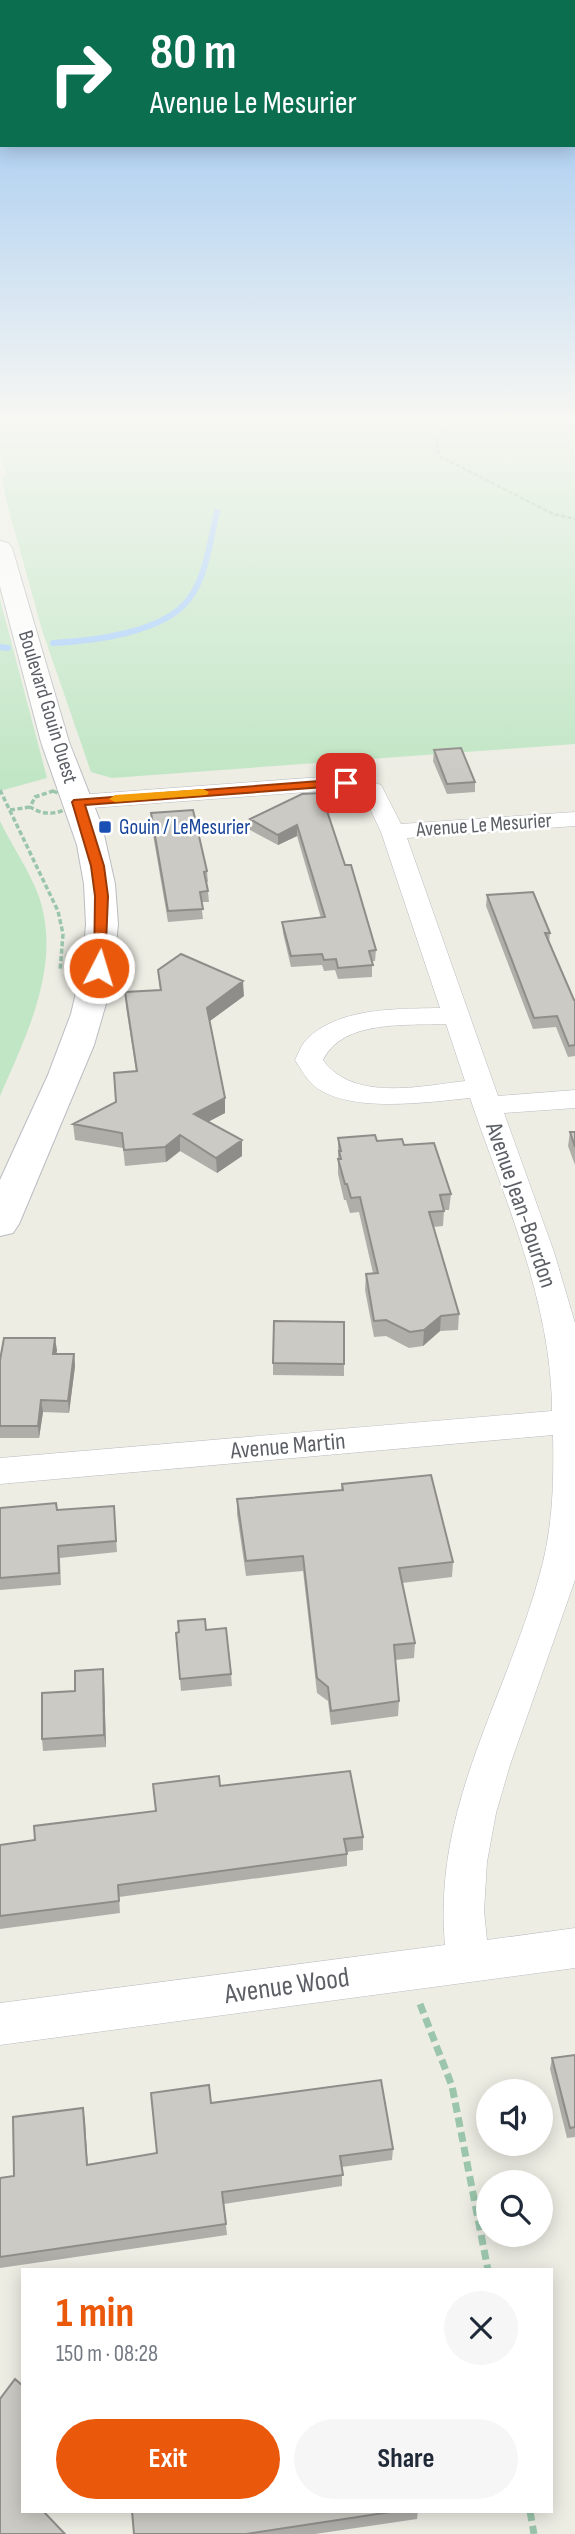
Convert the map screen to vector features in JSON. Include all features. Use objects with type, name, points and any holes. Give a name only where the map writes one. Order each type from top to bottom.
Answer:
[{"type":"street","name":"Boulevard Gouin Ouest","points":[[0,548],[55,742],[78,802],[97,866],[102,896],[102,932],[96,984],[68,1069],[0,1224]]},
{"type":"street","name":"Avenue Jean-Bourdon","points":[[78,802],[334,783],[356,783],[369,787],[377,795],[393,832],[457,1014],[554,1303],[569,1384],[572,1421],[570,1505],[564,1553],[550,1602],[497,1741],[471,1831],[461,1901],[461,1927],[468,1962]]},
{"type":"street","name":"Avenue Le Mesurier","points":[[393,832],[575,819]]},
{"type":"street","points":[[457,1014],[369,1022],[340,1028],[324,1035],[317,1042],[309,1060],[320,1077],[331,1085],[362,1094],[575,1099]]},
{"type":"street","name":"Avenue Martin","points":[[0,1471],[572,1421]]},
{"type":"street","name":"Avenue Wood","points":[[0,2024],[575,1948]]},
{"type":"path","points":[[0,790],[58,911],[63,945],[58,981]]},
{"type":"path","points":[[10,810],[30,807]]},
{"type":"path","points":[[417,1995],[452,2086],[477,2198],[488,2268]]},
{"type":"path","points":[[530,2513],[534,2534]]},
{"type":"green space","points":[[17,539],[575,539],[575,744],[112,778],[91,772],[42,630]]},
{"type":"green space","points":[[0,599],[47,778],[0,791]]},
{"type":"green space","points":[[0,821],[39,897],[45,923],[46,948],[38,999],[0,1096]]},
{"type":"building","points":[[461,748],[475,782],[447,784],[434,750]]},
{"type":"building","points":[[321,793],[345,865],[351,865],[376,950],[369,951],[373,965],[338,968],[336,959],[324,960],[322,954],[291,956],[282,922],[325,917],[297,825],[278,835],[250,819],[302,794]]},
{"type":"building","points":[[193,810],[207,871],[204,872],[208,891],[200,892],[203,909],[168,911],[151,813]]},
{"type":"building","points":[[533,892],[550,933],[545,933],[575,1000],[575,1045],[569,1046],[557,1016],[534,1018],[487,895]]},
{"type":"building","points":[[181,954],[243,981],[207,1008],[225,1098],[194,1114],[242,1140],[216,1158],[180,1135],[165,1147],[124,1150],[122,1133],[73,1124],[116,1102],[114,1073],[137,1071],[125,992],[161,990],[158,970]]},
{"type":"building","points":[[570,1132],[575,1132],[575,1147]]},
{"type":"building","points":[[375,1135],[377,1141],[402,1139],[404,1145],[434,1143],[451,1194],[440,1195],[444,1211],[429,1212],[459,1314],[441,1316],[424,1330],[410,1332],[386,1320],[374,1321],[366,1274],[378,1273],[360,1197],[351,1198],[345,1184],[338,1159],[341,1159],[341,1151],[338,1138]]},
{"type":"building","points":[[274,1321],[344,1322],[344,1364],[273,1363]]},
{"type":"building","points":[[4,1338],[55,1338],[53,1354],[74,1354],[68,1401],[41,1400],[38,1426],[0,1426],[0,1360]]},
{"type":"building","points":[[431,1475],[453,1562],[399,1568],[415,1643],[394,1645],[399,1701],[331,1711],[328,1687],[317,1678],[303,1556],[246,1561],[237,1499],[343,1490],[342,1484]]},
{"type":"building","points":[[56,1503],[57,1510],[114,1506],[116,1541],[58,1546],[59,1573],[0,1578],[0,1508]]},
{"type":"building","points":[[205,1619],[206,1630],[226,1628],[231,1674],[180,1679],[176,1633],[179,1632],[178,1621]]},
{"type":"building","points":[[103,1669],[104,1735],[42,1739],[42,1693],[75,1691],[75,1671]]},
{"type":"building","points":[[350,1771],[363,1837],[344,1839],[347,1854],[118,1885],[119,1901],[0,1916],[0,1845],[35,1840],[34,1826],[156,1811],[153,1784],[219,1776],[220,1786]]},
{"type":"building","points":[[575,2055],[575,2127],[570,2128],[552,2058]]},
{"type":"building","points":[[381,2080],[393,2149],[340,2156],[343,2175],[222,2192],[226,2224],[0,2257],[0,2178],[14,2176],[13,2117],[83,2108],[87,2165],[157,2153],[151,2093],[209,2085],[211,2103]]},
{"type":"building","points":[[15,2379],[21,2384],[21,2513],[45,2513],[65,2534],[0,2534],[0,2399]]},
{"type":"building","points":[[132,2513],[384,2513],[246,2534],[134,2534]]},
{"type":"waterway","points":[[53,643],[126,633],[163,620],[178,611],[195,590],[211,539]]},
{"type":"waterway","points":[[0,647],[8,648]]},
{"type":"slow traffic","points":[[115,799],[203,792]]},
{"type":"place","name":"Gouin / LeMesurier","points":[[105,827]]},
{"type":"route","points":[[99,968],[102,896],[87,826],[78,802],[346,783]]}]
